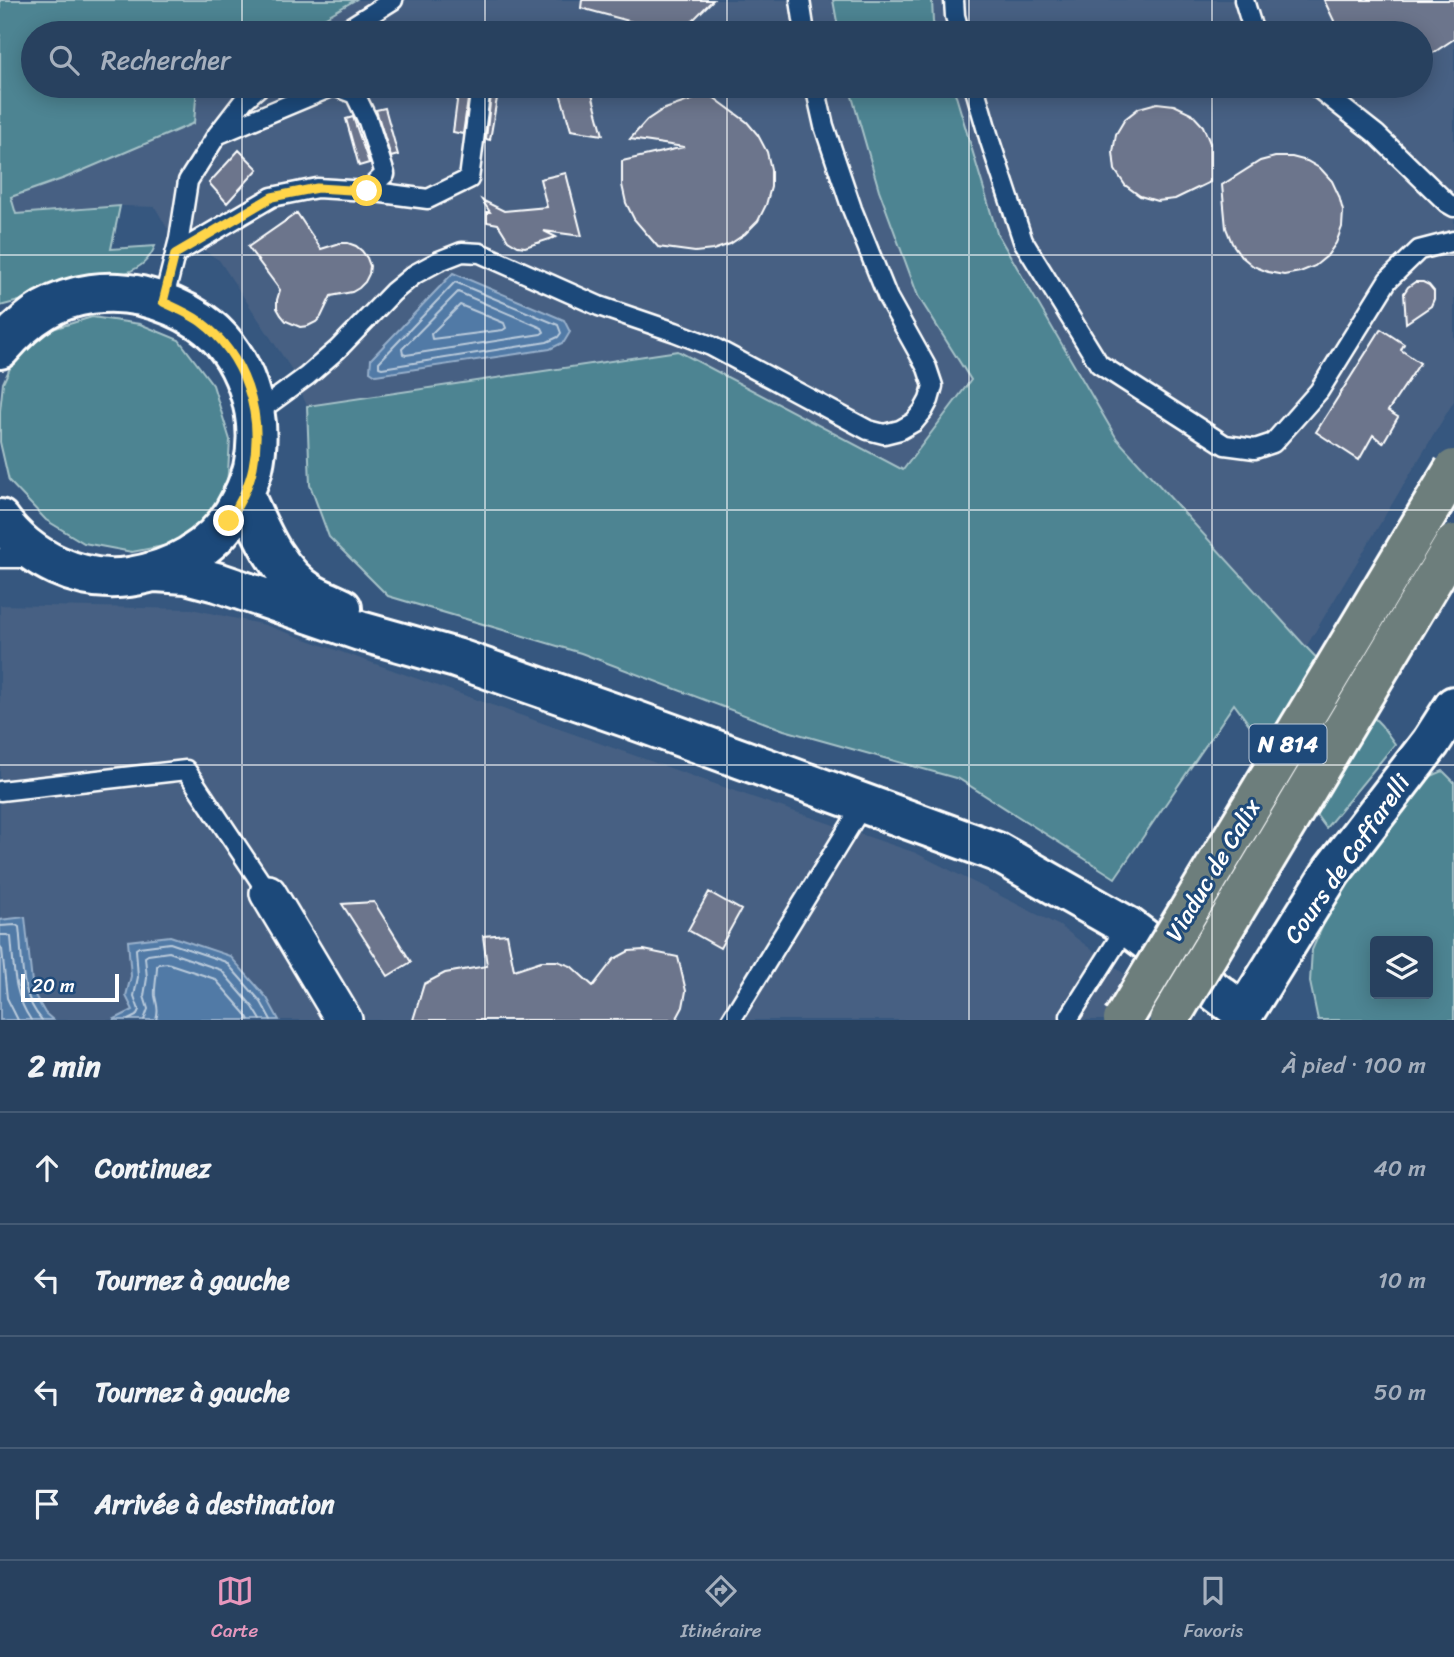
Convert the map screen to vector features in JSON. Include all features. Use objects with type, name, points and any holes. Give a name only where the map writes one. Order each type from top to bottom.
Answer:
[{"type":"highway","name":"Viaduc de Calix","points":[[1123,1020],[1454,469]]},
{"type":"highway","name":"Viaduc de Calix","points":[[1169,1020],[1454,544]]},
{"type":"street","points":[[0,519],[10,533],[42,558],[68,571],[97,577],[126,578],[155,572],[183,560],[208,543],[229,521],[244,494],[253,468],[257,441],[255,414],[248,387],[237,362],[220,340],[200,321],[163,302],[124,292],[97,293],[70,299],[45,309],[7,332]]},
{"type":"street","points":[[244,494],[264,539],[283,568],[310,593],[456,659]]},
{"type":"street","points":[[155,572],[186,575],[220,583],[360,631],[456,659],[638,721],[997,852],[1127,926],[1248,1017]]},
{"type":"street","name":"Cours de Caffarelli","points":[[1248,1017],[1332,872],[1431,742],[1454,706]]},
{"type":"street","points":[[268,893],[344,1020]]},
{"type":"lane","points":[[360,21],[393,0]]},
{"type":"lane","points":[[800,0],[803,21]]},
{"type":"lane","points":[[954,0],[956,21]]},
{"type":"lane","points":[[1244,0],[1250,21]]},
{"type":"lane","points":[[163,302],[188,181],[246,98]]},
{"type":"lane","points":[[218,135],[306,98]]},
{"type":"lane","points":[[357,98],[368,121],[385,174],[367,191]]},
{"type":"lane","points":[[175,254],[272,197],[317,188],[428,199],[470,179],[480,98]]},
{"type":"lane","points":[[255,414],[307,376],[338,349],[408,280],[439,261],[462,252],[480,253],[599,306],[711,346],[868,430],[884,434],[900,430],[914,422],[923,411],[933,386],[927,368],[888,298],[852,209],[824,126],[818,98]]},
{"type":"lane","points":[[977,98],[1023,240],[1099,364],[1225,444],[1255,449],[1273,443],[1319,391],[1388,280],[1419,250],[1454,241]]},
{"type":"lane","points":[[1330,98],[1376,134],[1454,207]]},
{"type":"lane","points":[[0,558],[42,558]]},
{"type":"lane","points":[[0,791],[186,770],[268,893]]},
{"type":"lane","points":[[731,1020],[864,803]]},
{"type":"lane","points":[[1070,1016],[1127,926]]},
{"type":"shaded area","points":[[355,0],[833,0],[837,21],[319,21]]},
{"type":"shaded area","points":[[932,0],[1454,0],[1454,401],[1306,647],[1117,439],[997,233],[957,98],[1433,98],[1433,21],[933,21]]},
{"type":"shaded area","points":[[196,98],[852,98],[879,190],[918,296],[971,381],[903,470],[678,351],[307,406],[290,367],[219,260],[167,228],[155,207],[124,206],[16,214],[10,197],[65,178],[194,123]]},
{"type":"shaded area","points":[[0,605],[192,609],[265,625],[916,853],[1060,926],[1186,1020],[279,1020],[267,998],[230,956],[170,936],[128,941],[131,976],[126,996],[133,1010],[113,1020],[53,1020],[45,1013],[33,992],[25,918],[0,920]]},
{"type":"green space","points":[[0,0],[355,0],[319,21],[21,21],[21,98],[196,98],[194,123],[65,178],[11,197],[16,214],[120,206],[111,249],[155,246],[144,263],[126,273],[0,306]]},
{"type":"green space","points":[[833,0],[932,0],[933,21],[837,21]]},
{"type":"green space","points":[[852,98],[957,98],[997,233],[1117,439],[1306,647],[1381,725],[1395,744],[1326,828],[1234,704],[1115,878],[959,779],[784,730],[581,653],[388,596],[329,537],[310,485],[307,406],[678,351],[903,470],[971,380],[918,296],[879,190]]},
{"type":"green space","points":[[92,317],[140,324],[179,340],[213,385],[230,440],[227,488],[202,529],[174,544],[132,552],[84,543],[46,520],[9,481],[0,442],[0,411],[3,383],[18,351],[46,331]]},
{"type":"green space","points":[[1443,771],[1454,782],[1454,1020],[1318,1020],[1310,982],[1312,950],[1331,907],[1422,780]]},
{"type":"water","points":[[453,273],[564,320],[570,332],[564,342],[550,349],[376,375],[370,371],[371,359]]},
{"type":"water","points":[[25,917],[33,992],[45,1013],[53,1020],[0,1020],[0,920]]},
{"type":"water","points":[[170,936],[230,956],[267,998],[279,1020],[113,1020],[133,1010],[126,996],[131,976],[128,941]]},
{"type":"building","points":[[582,0],[713,0],[692,21],[629,21],[581,8]]},
{"type":"building","points":[[1324,0],[1454,0],[1454,39],[1433,53],[1433,21],[1334,21]]},
{"type":"building","points":[[457,98],[468,98],[463,134],[453,132]]},
{"type":"building","points":[[491,98],[497,98],[490,140],[486,139]]},
{"type":"building","points":[[562,98],[593,98],[603,135],[571,130]]},
{"type":"building","points":[[697,98],[714,98],[747,122],[767,152],[771,187],[766,205],[758,221],[730,244],[695,252],[658,247],[634,219],[626,203],[622,185],[622,161],[684,147],[630,139],[647,120],[662,110]]},
{"type":"building","points":[[1157,103],[1174,105],[1191,113],[1203,126],[1210,143],[1210,182],[1175,199],[1157,201],[1140,196],[1125,185],[1115,170],[1113,152],[1116,134],[1125,119],[1139,108]]},
{"type":"building","points":[[385,108],[398,155],[391,157],[376,110]]},
{"type":"building","points":[[353,117],[369,163],[359,166],[346,119]]},
{"type":"building","points":[[239,150],[258,169],[227,203],[209,183]]},
{"type":"building","points":[[1275,157],[1292,157],[1321,169],[1332,181],[1343,211],[1342,227],[1327,256],[1315,266],[1284,275],[1253,266],[1241,256],[1232,243],[1226,228],[1222,185],[1260,161]]},
{"type":"building","points":[[566,173],[582,236],[544,231],[556,237],[525,247],[518,246],[508,240],[498,224],[487,222],[487,212],[490,212],[482,200],[504,211],[547,207],[540,179]]},
{"type":"building","points":[[297,213],[321,249],[348,243],[362,251],[370,266],[365,282],[359,288],[331,296],[316,322],[300,327],[286,321],[281,315],[277,308],[280,290],[248,247]]},
{"type":"building","points":[[1415,282],[1429,285],[1434,291],[1434,299],[1431,306],[1406,323],[1404,293]]},
{"type":"building","points":[[1381,329],[1404,344],[1401,350],[1420,363],[1388,411],[1398,417],[1383,443],[1373,435],[1359,460],[1316,432]]},
{"type":"building","points":[[709,892],[741,910],[720,948],[688,930]]},
{"type":"building","points":[[374,902],[411,962],[388,976],[342,904]]},
{"type":"building","points":[[507,934],[514,970],[541,961],[557,961],[571,966],[593,986],[614,959],[629,951],[644,950],[678,957],[686,991],[683,1007],[676,1020],[413,1020],[424,984],[445,973],[487,966],[483,936]]},
{"type":"route","points":[[229,521],[244,494],[253,468],[257,441],[255,414],[248,387],[237,362],[220,340],[200,321],[163,302],[175,254],[272,197],[317,188],[367,191]]}]
